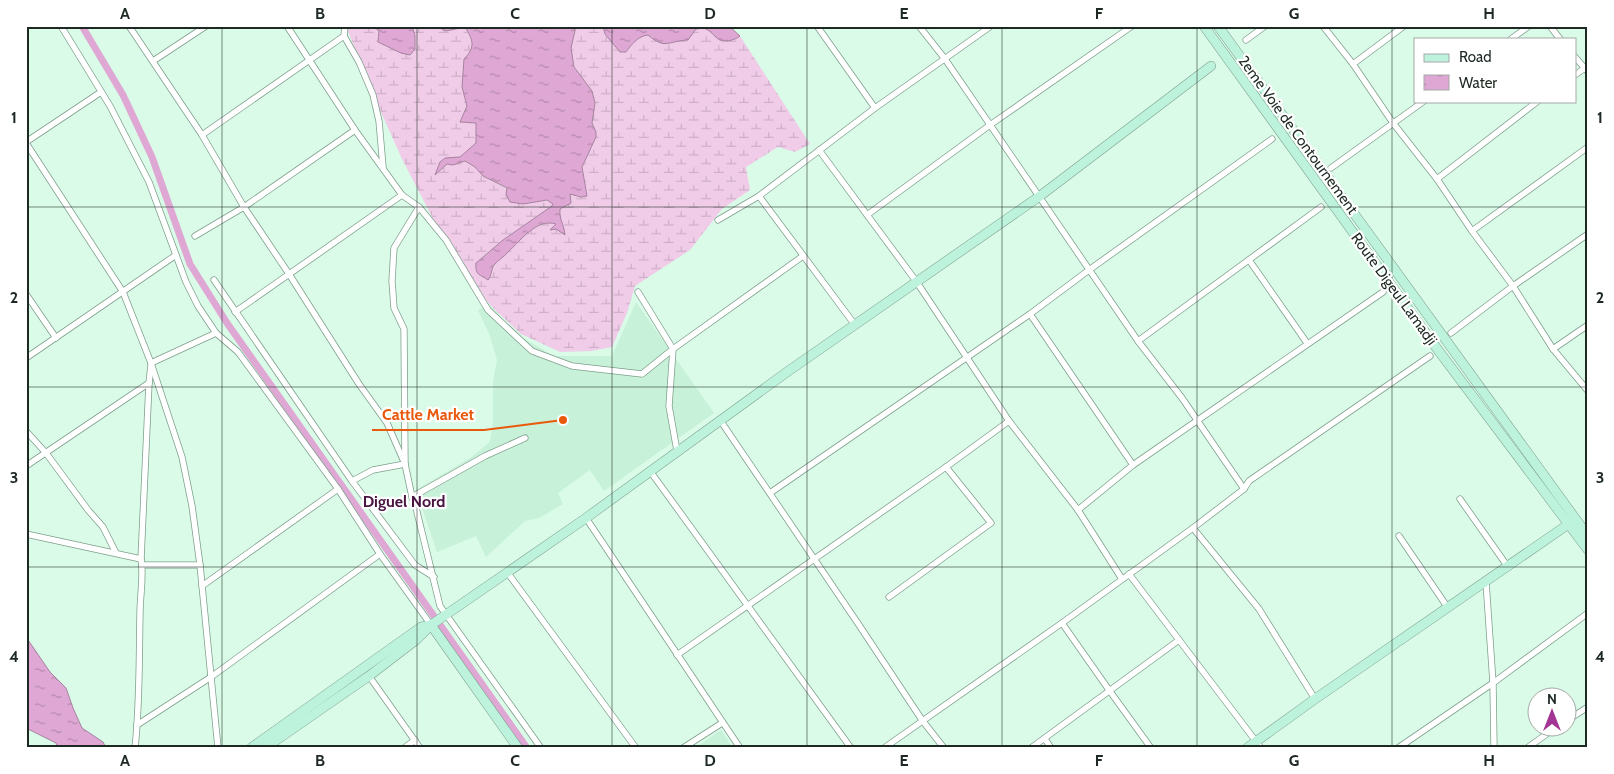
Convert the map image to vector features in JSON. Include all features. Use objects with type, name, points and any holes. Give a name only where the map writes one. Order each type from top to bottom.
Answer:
[{"type":"street","points":[[61,26],[120,123],[149,182],[186,282],[198,306],[216,333],[238,352],[338,489],[380,554],[439,620],[541,748]]},
{"type":"street","points":[[129,26],[202,135],[244,207],[359,384],[387,423],[405,464]]},
{"type":"street","points":[[153,61],[206,26]]},
{"type":"street","points":[[287,26],[308,61],[402,195],[419,207],[446,240],[488,310],[532,351],[572,366],[642,374],[673,349],[803,256]]},
{"type":"street","points":[[345,26],[344,36],[359,62],[373,95],[379,121],[383,169]]},
{"type":"street","points":[[818,26],[874,108]]},
{"type":"street","points":[[919,26],[1040,196],[1138,341],[1198,420],[1244,489]]},
{"type":"street","points":[[718,220],[759,196],[874,108],[991,26]]},
{"type":"street","points":[[867,215],[990,125],[1132,26]]},
{"type":"street","name":"Route Digeul Lamadji","points":[[1204,26],[1432,342],[1572,522],[1588,550]]},
{"type":"street","name":"2eme Voie de Contournement","points":[[1218,26],[1572,522],[1588,536]]},
{"type":"street","points":[[1246,40],[1265,26]]},
{"type":"street","points":[[1324,26],[1513,286],[1553,349],[1588,391]]},
{"type":"street","points":[[1353,64],[1404,26]]},
{"type":"street","points":[[1512,38],[1529,26]]},
{"type":"street","points":[[1550,26],[1559,38]]},
{"type":"street","points":[[202,135],[344,36]]},
{"type":"street","points":[[1576,58],[1586,70]]},
{"type":"street","points":[[265,748],[369,676],[439,620],[586,518],[916,281],[1040,196],[1211,66]]},
{"type":"street","points":[[101,92],[26,143],[123,292],[151,363],[182,457],[192,506],[200,565],[218,748]]},
{"type":"street","points":[[1330,168],[1423,102]]},
{"type":"street","points":[[1437,179],[1537,102]]},
{"type":"street","points":[[195,236],[244,207],[355,130]]},
{"type":"street","points":[[770,493],[967,359],[1272,139]]},
{"type":"street","points":[[1472,231],[1588,147]]},
{"type":"street","points":[[819,150],[916,281],[1009,421],[1078,510],[1122,579]]},
{"type":"street","points":[[235,312],[402,195]]},
{"type":"street","points":[[759,196],[855,325]]},
{"type":"street","points":[[419,207],[394,248],[392,273],[394,308],[404,329],[405,464],[434,577],[440,606],[439,620],[518,748]]},
{"type":"street","points":[[1138,341],[1321,207]]},
{"type":"street","points":[[1451,333],[1513,286],[1588,234]]},
{"type":"street","points":[[26,358],[176,255]]},
{"type":"street","points":[[1250,260],[1308,343]]},
{"type":"street","points":[[214,280],[352,481],[415,565],[434,577]]},
{"type":"street","points":[[638,292],[673,349],[669,406],[677,451]]},
{"type":"street","points":[[1078,510],[1133,465],[1383,292]]},
{"type":"street","points":[[26,294],[56,338]]},
{"type":"street","points":[[1030,314],[1133,465]]},
{"type":"street","points":[[1553,349],[1588,325]]},
{"type":"street","points":[[151,363],[216,333]]},
{"type":"street","points":[[884,748],[1193,528],[1244,489],[1249,482],[1430,356]]},
{"type":"street","points":[[135,748],[138,725],[140,594],[151,363]]},
{"type":"street","points":[[26,466],[149,383]]},
{"type":"street","points":[[720,420],[922,720],[944,748]]},
{"type":"street","points":[[676,655],[814,560],[1009,421]]},
{"type":"street","points":[[26,431],[46,453],[88,510],[103,527],[116,553]]},
{"type":"street","points":[[412,497],[484,456],[525,438]]},
{"type":"street","points":[[352,481],[373,470],[405,464]]},
{"type":"street","points":[[889,597],[991,523],[946,467]]},
{"type":"street","points":[[650,471],[851,748]]},
{"type":"street","points":[[202,586],[338,489]]},
{"type":"street","points":[[1460,499],[1508,567]]},
{"type":"street","points":[[586,518],[740,748]]},
{"type":"street","points":[[1248,748],[1259,744],[1315,699],[1572,522]]},
{"type":"street","points":[[1193,528],[1259,609],[1315,699]]},
{"type":"street","points":[[26,534],[116,553],[142,562],[200,565]]},
{"type":"street","points":[[1399,536],[1448,608]]},
{"type":"street","points":[[138,725],[212,678],[380,554]]},
{"type":"street","points":[[508,572],[636,748]]},
{"type":"street","points":[[1129,574],[1259,744]]},
{"type":"street","points":[[1486,582],[1493,683],[1494,748]]},
{"type":"street","points":[[1398,748],[1493,683],[1588,613]]},
{"type":"street","points":[[251,748],[421,627],[439,620]]},
{"type":"street","points":[[1062,623],[1151,748]]},
{"type":"street","points":[[1031,748],[1179,640]]},
{"type":"street","points":[[369,676],[420,748]]},
{"type":"street","points":[[1576,715],[1588,707]]},
{"type":"street","points":[[683,748],[722,723]]},
{"type":"street","points":[[1527,748],[1544,736]]},
{"type":"street","points":[[1045,738],[1051,748]]},
{"type":"street","points":[[404,748],[414,740]]},
{"type":"shaded area","points":[[636,302],[714,413],[604,491],[590,470],[558,493],[563,504],[539,518],[525,521],[486,557],[476,536],[437,552],[416,490],[470,458],[490,442],[493,421],[493,381],[497,360],[490,336],[478,310],[489,304],[518,335],[554,356],[612,356]]},
{"type":"shaded area","points":[[721,730],[733,748],[695,748]]},
{"type":"green space","points":[[346,26],[373,26],[379,31],[378,42],[414,30],[412,26],[436,26],[446,31],[465,27],[468,32],[472,40],[472,48],[464,60],[467,106],[460,121],[476,123],[476,143],[460,157],[440,162],[436,174],[447,164],[453,165],[465,161],[475,167],[483,176],[507,189],[541,201],[550,201],[553,204],[481,258],[490,277],[498,260],[534,228],[549,222],[557,224],[551,229],[556,229],[564,234],[559,215],[562,205],[570,194],[581,197],[587,196],[582,167],[596,137],[592,123],[595,103],[592,91],[574,67],[571,48],[576,26],[603,26],[605,34],[620,51],[626,52],[638,39],[648,35],[654,40],[663,43],[688,39],[696,29],[705,28],[714,34],[737,38],[740,36],[810,144],[795,152],[778,147],[746,167],[750,190],[722,209],[690,250],[635,286],[627,313],[612,347],[591,351],[560,352],[521,334],[493,308],[466,277],[443,238],[402,159],[371,90]]},
{"type":"water","points":[[373,26],[412,26],[415,36],[415,49],[410,55],[401,53],[378,42],[379,31]]},
{"type":"water","points":[[436,26],[576,26],[571,48],[574,67],[592,91],[595,103],[592,123],[596,137],[582,167],[587,196],[581,197],[570,194],[571,203],[560,209],[565,235],[556,229],[550,230],[556,224],[542,224],[536,227],[496,263],[488,280],[477,273],[476,263],[503,240],[553,204],[547,200],[523,204],[510,202],[506,194],[507,188],[483,176],[475,167],[465,161],[453,165],[447,164],[435,175],[440,162],[445,158],[460,157],[476,143],[476,123],[460,122],[467,106],[462,87],[464,59],[472,47],[470,36],[465,27],[446,31]]},
{"type":"water","points":[[603,26],[730,26],[740,36],[732,40],[722,41],[703,28],[696,29],[688,40],[667,44],[654,40],[648,35],[638,39],[626,52],[620,52],[605,34]]},
{"type":"water","points":[[26,637],[50,672],[66,688],[82,728],[103,742],[106,748],[58,748],[56,743],[26,728]]},
{"type":"waterway","points":[[82,26],[123,95],[152,157],[190,264],[227,323],[527,748]]},
{"type":"place","name":"Cattle Market","points":[[563,420]]},
{"type":"district","name":"Diguel Nord","points":[[404,501]]}]
